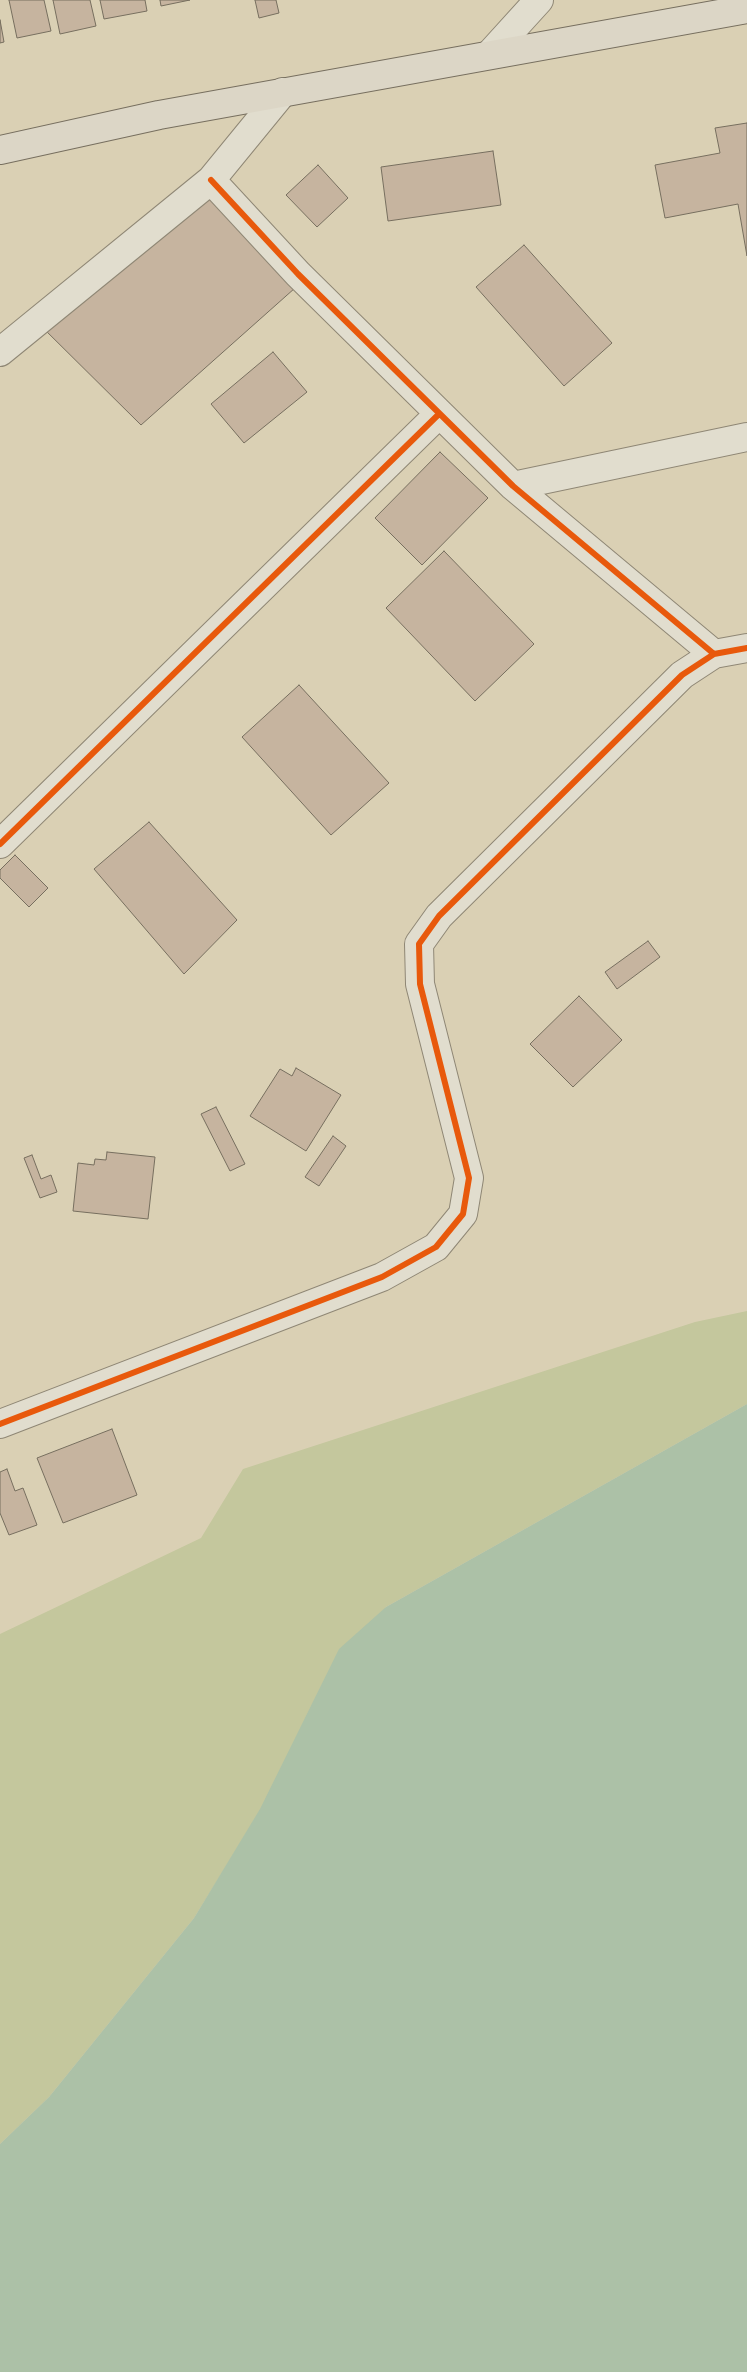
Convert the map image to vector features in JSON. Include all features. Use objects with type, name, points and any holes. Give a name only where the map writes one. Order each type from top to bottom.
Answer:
[{"type":"main road","points":[[0,150],[159,115],[747,9]]},
{"type":"street","points":[[490,54],[539,0]]},
{"type":"street","points":[[0,352],[211,180],[283,92]]},
{"type":"street","points":[[211,180],[298,274],[513,486],[714,654]]},
{"type":"street","points":[[0,844],[439,414]]},
{"type":"street","points":[[513,486],[747,437]]},
{"type":"street","points":[[0,1424],[382,1278],[436,1247],[463,1214],[469,1178],[420,984],[419,944],[439,916],[675,682],[714,654],[747,648]]},
{"type":"shaded area","points":[[747,1311],[747,1404],[386,1607],[194,1918],[49,2097],[0,2144],[0,1634],[201,1538],[243,1469],[695,1322]]},
{"type":"shaded area","points":[[747,1404],[747,2372],[0,2372],[0,2144],[49,2097],[194,1918],[260,1809],[339,1649],[386,1607]]},
{"type":"building","points":[[9,0],[44,0],[51,31],[17,38]]},
{"type":"building","points":[[53,0],[90,0],[96,26],[60,34]]},
{"type":"building","points":[[100,0],[145,0],[147,11],[104,19]]},
{"type":"building","points":[[160,0],[190,0],[161,6]]},
{"type":"building","points":[[255,0],[276,0],[279,13],[259,18]]},
{"type":"building","points":[[0,20],[4,42],[0,43]]},
{"type":"building","points":[[747,123],[747,256],[738,204],[665,218],[655,165],[720,153],[715,128]]},
{"type":"building","points":[[493,151],[501,205],[388,221],[381,167]]},
{"type":"building","points":[[318,165],[348,198],[317,227],[286,195]]},
{"type":"building","points":[[211,175],[304,280],[141,425],[37,322]]},
{"type":"building","points":[[524,245],[612,343],[564,386],[476,287]]},
{"type":"building","points":[[273,352],[307,392],[244,443],[211,404]]},
{"type":"building","points":[[440,452],[488,498],[422,565],[375,518]]},
{"type":"building","points":[[444,551],[534,644],[475,701],[386,608]]},
{"type":"building","points":[[299,685],[389,783],[331,835],[242,737]]},
{"type":"building","points":[[149,822],[237,920],[184,974],[94,869]]},
{"type":"building","points":[[15,855],[48,888],[29,907],[0,878],[0,870]]},
{"type":"building","points":[[648,941],[660,957],[617,989],[605,972]]},
{"type":"building","points":[[579,996],[622,1040],[573,1087],[530,1044]]},
{"type":"building","points":[[296,1068],[341,1095],[306,1151],[250,1116],[280,1069],[292,1076]]},
{"type":"building","points":[[216,1107],[245,1164],[230,1171],[201,1114]]},
{"type":"building","points":[[333,1136],[346,1146],[319,1186],[305,1177]]},
{"type":"building","points":[[107,1152],[155,1157],[148,1219],[73,1211],[78,1163],[94,1165],[95,1159],[106,1160]]},
{"type":"building","points":[[32,1155],[41,1179],[51,1175],[57,1192],[40,1198],[24,1158]]},
{"type":"building","points":[[112,1429],[137,1495],[63,1523],[37,1458]]},
{"type":"building","points":[[7,1469],[15,1491],[23,1488],[37,1525],[9,1535],[0,1513],[0,1472]]},
{"type":"cycle path","points":[[211,180],[298,274],[513,486],[714,654]]},
{"type":"cycle path","points":[[0,844],[439,414]]},
{"type":"cycle path","points":[[0,1424],[382,1277],[436,1247],[463,1214],[469,1178],[420,984],[419,944],[439,916],[682,675],[714,654],[747,648]]}]
